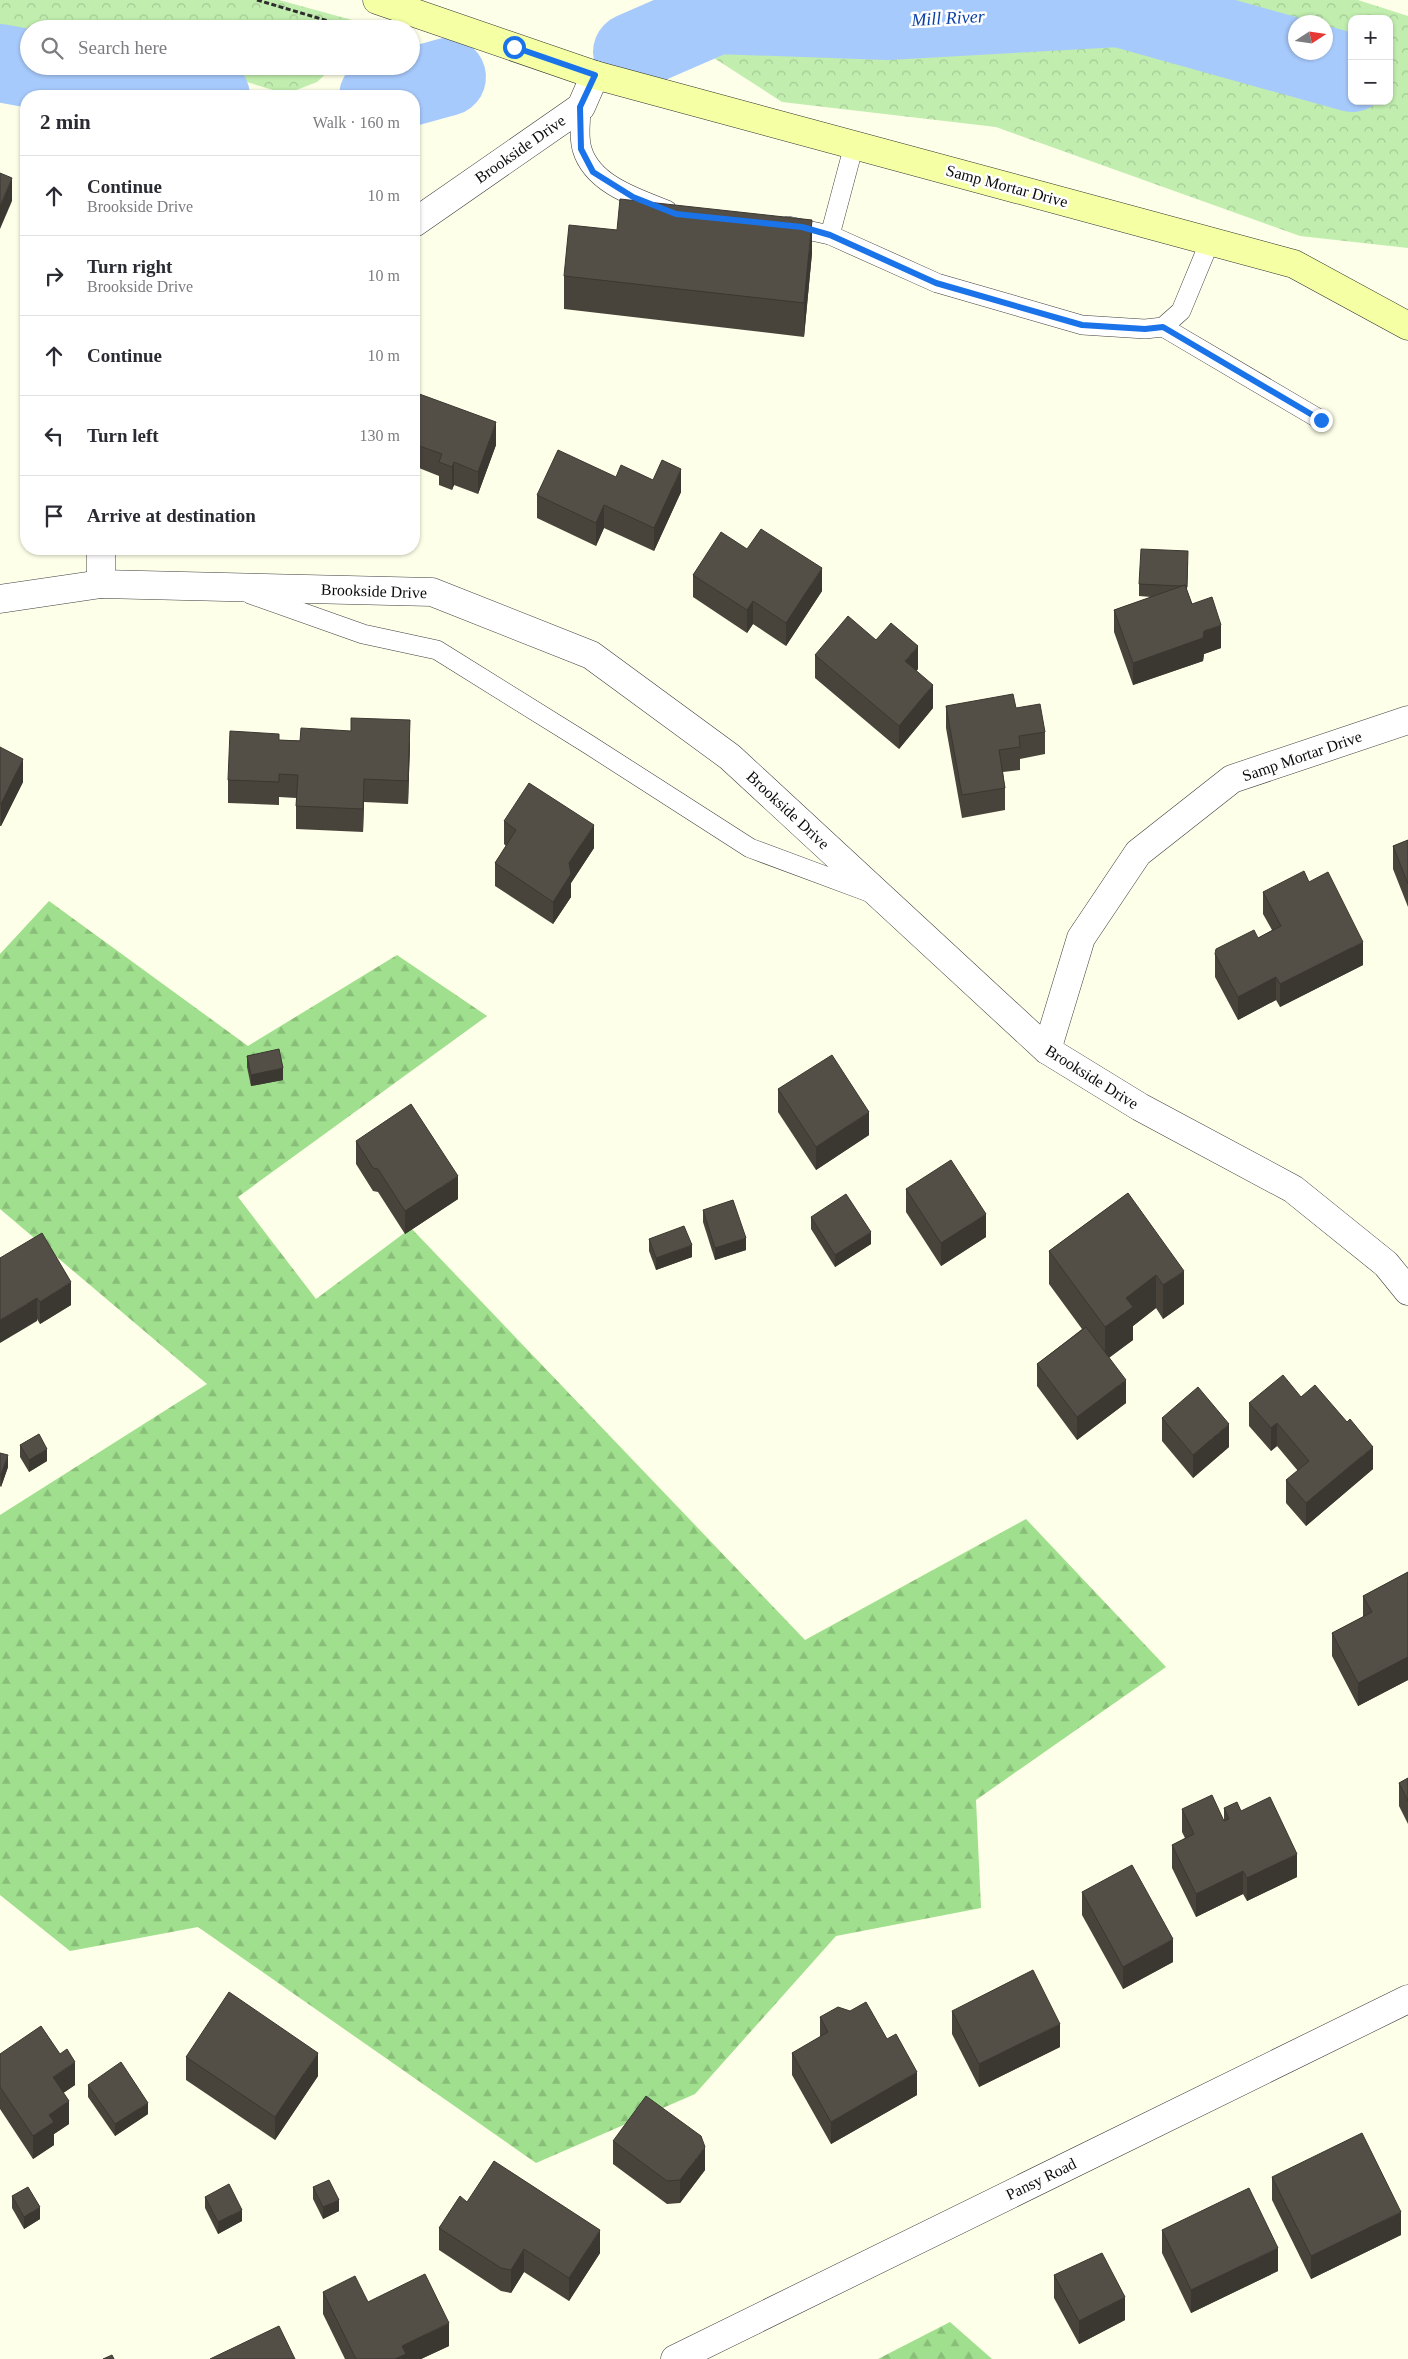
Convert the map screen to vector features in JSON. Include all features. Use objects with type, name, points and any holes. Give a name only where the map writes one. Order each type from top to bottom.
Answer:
[{"type":"main road","points":[[385,1],[590,73]]},
{"type":"main road","name":"Samp Mortar Drive","points":[[590,73],[1294,264],[1408,326]]},
{"type":"street","name":"Brookside Drive","points":[[420,219],[580,107],[590,73]]},
{"type":"street","points":[[101,555],[101,584]]},
{"type":"street","name":"Brookside Drive","points":[[0,599],[101,584],[432,592],[591,655],[730,756],[1047,1050],[1140,1107],[1292,1189],[1386,1264],[1408,1291]]},
{"type":"street","name":"Samp Mortar Drive","points":[[1047,1050],[1081,938],[1138,853],[1232,780],[1408,720]]},
{"type":"street","name":"Pansy Road","points":[[675,2359],[1408,1999]]},
{"type":"lane","points":[[580,107],[581,149],[593,172],[633,197],[676,214],[685,215]]},
{"type":"lane","points":[[830,235],[854,145]]},
{"type":"lane","points":[[774,225],[802,227],[830,235],[936,283],[1082,325],[1145,329],[1163,327],[1181,311],[1210,241]]},
{"type":"lane","points":[[1163,327],[1321,420]]},
{"type":"lane","points":[[232,587],[363,634],[437,650],[750,848],[882,896]]},
{"type":"path","points":[[257,0],[324,20]]},
{"type":"green space","points":[[0,0],[279,0],[352,20],[20,20],[20,51],[0,45]]},
{"type":"green space","points":[[932,0],[1358,0],[1408,16],[1408,248],[1300,236],[996,127],[782,102],[700,49]]},
{"type":"green space","points":[[224,75],[324,75],[317,82],[296,90],[273,90]]},
{"type":"green space","points":[[49,901],[248,1046],[397,955],[487,1016],[238,1197],[316,1299],[411,1228],[805,1640],[1026,1519],[1166,1667],[976,1800],[981,1908],[836,1936],[695,2094],[536,2163],[198,1927],[70,1951],[0,1895],[0,1515],[207,1384],[0,1209],[0,954]]},
{"type":"green space","points":[[950,2322],[992,2359],[878,2359]]},
{"type":"building","points":[[0,173],[12,178],[0,206]]},
{"type":"building","points":[[620,199],[812,220],[804,303],[564,276],[569,225],[617,230]]},
{"type":"building","points":[[420,394],[496,422],[478,472],[454,462],[452,467],[439,462],[442,454],[420,446]]},
{"type":"building","points":[[558,450],[616,477],[621,465],[653,480],[662,460],[681,469],[654,528],[604,505],[596,523],[537,495]]},
{"type":"building","points":[[761,529],[822,568],[786,623],[753,601],[747,610],[693,575],[721,532],[747,549]]},
{"type":"building","points":[[1141,549],[1188,551],[1187,587],[1185,585],[1139,584]]},
{"type":"building","points":[[1185,585],[1192,604],[1212,597],[1221,625],[1204,631],[1203,638],[1133,663],[1114,610]]},
{"type":"building","points":[[848,616],[876,640],[891,623],[918,646],[905,661],[933,685],[899,726],[815,655]]},
{"type":"building","points":[[1013,694],[1016,708],[1040,704],[1045,732],[1019,736],[1020,747],[999,750],[1005,788],[962,795],[946,706]]},
{"type":"building","points":[[351,718],[410,720],[408,781],[364,779],[363,809],[296,806],[298,775],[279,774],[279,782],[228,780],[230,731],[279,734],[279,740],[300,741],[301,728],[351,731]]},
{"type":"building","points":[[0,747],[23,759],[1,804],[0,803]]},
{"type":"building","points":[[529,783],[594,825],[569,863],[571,874],[553,902],[495,863],[516,830],[504,821]]},
{"type":"building","points":[[1408,840],[1408,884],[1393,846]]},
{"type":"building","points":[[1304,871],[1309,882],[1328,872],[1363,942],[1280,984],[1276,977],[1238,997],[1215,954],[1216,949],[1254,930],[1258,938],[1281,926],[1263,892]]},
{"type":"building","points":[[279,1049],[283,1068],[251,1075],[247,1056]]},
{"type":"building","points":[[832,1055],[869,1112],[816,1147],[778,1089]]},
{"type":"building","points":[[411,1104],[458,1176],[405,1211],[378,1169],[373,1168],[356,1141]]},
{"type":"building","points":[[951,1160],[986,1214],[941,1243],[906,1189]]},
{"type":"building","points":[[1128,1193],[1184,1271],[1163,1285],[1156,1275],[1126,1298],[1133,1307],[1105,1327],[1049,1251]]},
{"type":"building","points":[[846,1194],[871,1232],[835,1255],[811,1217]]},
{"type":"building","points":[[733,1200],[746,1238],[715,1248],[703,1210]]},
{"type":"building","points":[[684,1226],[692,1245],[656,1258],[649,1239]]},
{"type":"building","points":[[42,1233],[71,1282],[40,1302],[37,1298],[0,1320],[0,1258]]},
{"type":"building","points":[[1086,1327],[1126,1380],[1077,1417],[1037,1364]]},
{"type":"building","points":[[1283,1375],[1301,1397],[1315,1385],[1347,1422],[1350,1419],[1373,1447],[1306,1503],[1286,1480],[1309,1461],[1277,1423],[1271,1428],[1249,1403]]},
{"type":"building","points":[[1198,1387],[1229,1424],[1193,1455],[1162,1418]]},
{"type":"building","points":[[39,1434],[47,1449],[29,1460],[20,1445]]},
{"type":"building","points":[[0,1453],[8,1455],[1,1475],[0,1475]]},
{"type":"building","points":[[1408,1572],[1408,1657],[1358,1683],[1332,1633],[1372,1612],[1363,1596]]},
{"type":"building","points":[[1408,1778],[1408,1801],[1399,1783]]},
{"type":"building","points":[[1212,1795],[1224,1821],[1229,1819],[1224,1808],[1237,1802],[1241,1811],[1270,1797],[1297,1854],[1247,1878],[1243,1871],[1196,1894],[1172,1845],[1194,1834],[1182,1809]]},
{"type":"building","points":[[1132,1865],[1173,1939],[1123,1967],[1082,1892]]},
{"type":"building","points":[[1033,1970],[1060,2024],[979,2064],[952,2011]]},
{"type":"building","points":[[229,1992],[318,2053],[275,2117],[186,2057]]},
{"type":"building","points":[[866,2002],[887,2039],[896,2034],[917,2072],[831,2122],[792,2053],[828,2032],[820,2017],[838,2007],[850,2011]]},
{"type":"building","points":[[41,2026],[60,2054],[67,2049],[75,2062],[53,2077],[69,2101],[49,2115],[54,2122],[33,2136],[0,2087],[0,2054]]},
{"type":"building","points":[[121,2062],[148,2103],[115,2124],[88,2085]]},
{"type":"building","points":[[646,2096],[701,2136],[705,2147],[680,2180],[667,2181],[613,2141]]},
{"type":"building","points":[[1362,2133],[1401,2212],[1311,2256],[1272,2177]]},
{"type":"building","points":[[494,2161],[600,2230],[569,2278],[524,2249],[511,2270],[501,2268],[439,2228],[460,2196],[467,2202]]},
{"type":"building","points":[[329,2180],[339,2200],[323,2207],[313,2187]]},
{"type":"building","points":[[229,2184],[242,2210],[218,2222],[205,2197]]},
{"type":"building","points":[[28,2187],[40,2207],[24,2217],[12,2196]]},
{"type":"building","points":[[1249,2188],[1278,2248],[1191,2290],[1162,2230]]},
{"type":"building","points":[[1102,2253],[1125,2297],[1079,2321],[1054,2275]]},
{"type":"building","points":[[425,2274],[449,2323],[402,2346],[406,2354],[395,2359],[356,2359],[323,2292],[355,2276],[368,2302]]},
{"type":"building","points":[[279,2326],[295,2359],[210,2359]]},
{"type":"building","points":[[112,2355],[114,2359],[103,2359]]},
{"type":"waterway","name":"Mill River","points":[[632,52],[717,15],[887,21],[1119,8],[1348,72]]},
{"type":"waterway","name":"Mill River","points":[[0,63],[20,67]]},
{"type":"waterway","name":"Mill River","points":[[66,75],[160,90]]},
{"type":"waterway","name":"Mill River","points":[[400,90],[447,77]]},
{"type":"route","points":[[514,47],[595,75],[580,107],[581,149],[593,172],[633,197],[676,214],[747,223],[802,227],[830,235],[936,283],[1082,325],[1145,329],[1163,327],[1321,420]]}]
